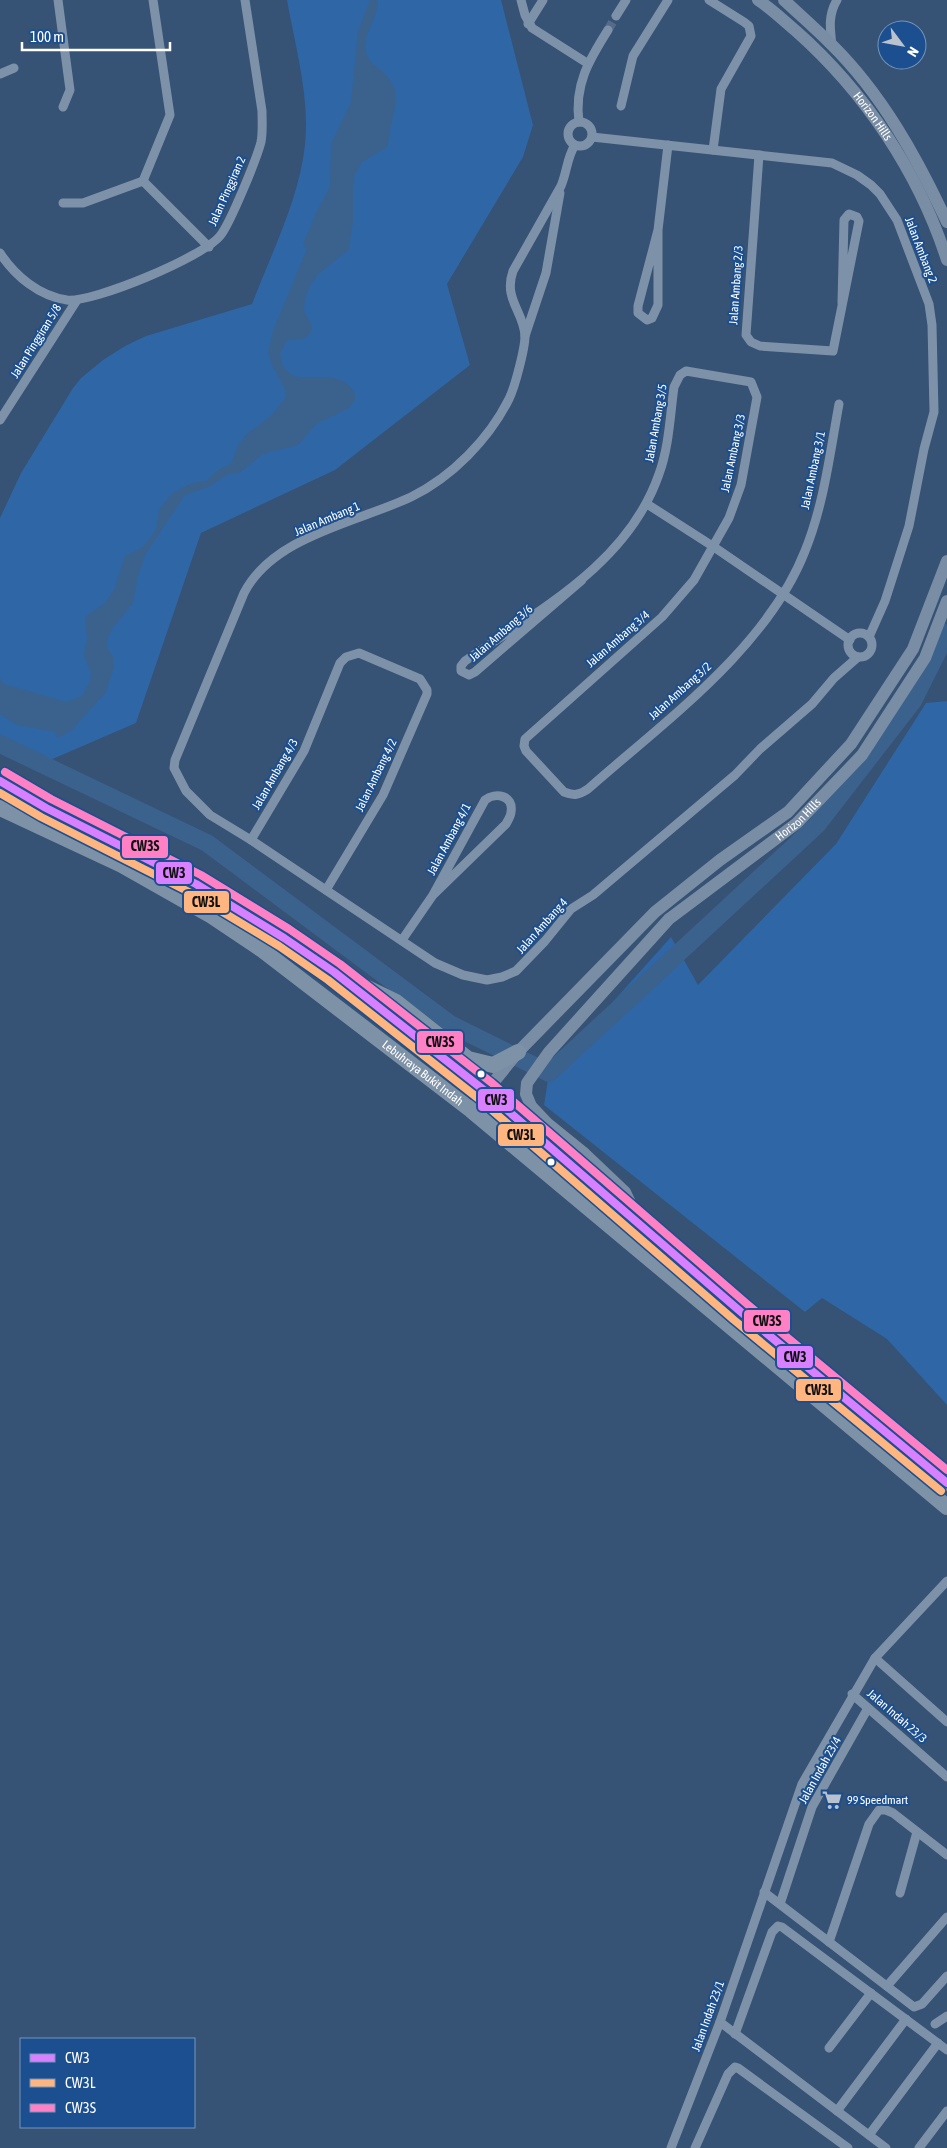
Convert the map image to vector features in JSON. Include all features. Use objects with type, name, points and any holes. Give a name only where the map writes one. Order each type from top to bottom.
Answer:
[{"type":"highway","points":[[0,782],[46,808]]},
{"type":"highway","name":"Lebuhraya Bukit Indah","points":[[0,788],[46,808],[196,884],[284,938],[334,972],[486,1091],[741,1312],[947,1483]]},
{"type":"highway","name":"Lebuhraya Bukit Indah","points":[[0,808],[122,865],[220,921],[261,949],[471,1110],[947,1507]]},
{"type":"highway","points":[[0,819],[64,837]]},
{"type":"highway","points":[[334,972],[396,1002],[468,1058],[493,1065],[518,1052]]},
{"type":"street","points":[[58,0],[70,90],[63,107]]},
{"type":"street","points":[[63,203],[83,203],[143,181],[170,115],[153,0]]},
{"type":"street","name":"Jalan Pinggiran 2","points":[[77,300],[94,296],[186,260],[209,247],[221,236],[227,226],[260,143],[262,111],[245,0]]},
{"type":"street","points":[[521,0],[528,24],[587,64]]},
{"type":"street","points":[[528,24],[543,0]]},
{"type":"street","points":[[616,16],[626,0]]},
{"type":"street","points":[[621,106],[633,56],[668,0]]},
{"type":"street","points":[[709,0],[749,26],[751,36],[721,89],[713,150]]},
{"type":"street","name":"Horizon Hills","points":[[758,0],[822,54],[864,104],[893,144],[916,186],[937,228],[947,260]]},
{"type":"street","name":"Horizon Hills","points":[[784,0],[832,45],[876,97],[904,138],[947,222]]},
{"type":"street","points":[[832,45],[830,20],[832,8],[837,0]]},
{"type":"street","points":[[579,122],[577,109],[587,64],[608,30]]},
{"type":"street","points":[[0,74],[14,68]]},
{"type":"street","points":[[579,122],[589,126],[592,137],[587,144],[575,145],[571,142],[568,132],[574,124],[579,122]]},
{"type":"street","name":"Jalan Ambang 2","points":[[592,137],[832,163],[857,175],[871,185],[880,194],[897,220],[929,304],[932,325],[934,412],[924,448],[908,526],[885,600],[869,637]]},
{"type":"street","name":"Jalan Ambang 1","points":[[175,760],[244,593],[256,573],[278,554],[296,545],[413,496],[439,480],[463,460],[488,432],[509,398],[516,381],[525,336],[546,273],[569,154],[575,145]]},
{"type":"street","points":[[658,230],[638,306],[638,313],[647,320],[652,318],[658,305],[658,230],[668,146]]},
{"type":"street","name":"Jalan Ambang 2/3","points":[[759,155],[746,335],[751,342],[760,346],[833,351],[859,221],[857,217],[849,214],[844,220],[842,302]]},
{"type":"street","points":[[143,181],[209,247]]},
{"type":"street","name":"Jalan Ambang 1","points":[[525,336],[510,292],[509,281],[562,186]]},
{"type":"street","points":[[0,254],[3,265],[41,292],[67,300],[77,300]]},
{"type":"street","name":"Jalan Pinggiran 5/8","points":[[0,420],[77,300]]},
{"type":"street","name":"Jalan Ambang 3/3","points":[[680,375],[686,371],[745,379],[751,382],[755,389],[756,397],[741,485],[729,518],[714,547]]},
{"type":"street","name":"Jalan Ambang 3/5","points":[[647,504],[660,472],[674,387],[680,375]]},
{"type":"street","name":"Jalan Ambang 3/1","points":[[782,595],[805,552],[822,501],[839,404]]},
{"type":"street","points":[[647,504],[714,547],[850,640]]},
{"type":"street","name":"Jalan Ambang 3/6","points":[[582,580],[465,661],[461,666],[461,671],[469,675],[474,672],[582,580],[603,562],[618,545],[647,504]]},
{"type":"street","name":"Jalan Ambang 3/4","points":[[580,794],[564,792],[526,751],[525,739],[662,617],[694,580],[714,547]]},
{"type":"street","name":"Horizon Hills","points":[[471,1110],[518,1052],[655,912],[720,860],[788,812],[851,744],[914,649],[947,561]]},
{"type":"street","name":"Jalan Ambang 3/2","points":[[580,794],[718,674],[753,636],[782,595]]},
{"type":"street","name":"Horizon Hills","points":[[640,1224],[625,1192],[585,1154],[548,1124],[531,1106],[526,1094],[528,1083],[549,1052],[669,919],[796,823],[862,755],[925,658],[947,601]]},
{"type":"street","points":[[858,634],[869,637],[872,644],[870,652],[865,656],[858,657],[850,651],[850,640],[858,634]]},
{"type":"street","name":"Jalan Ambang 4/2","points":[[326,890],[383,795],[427,694],[424,684],[420,679],[359,653],[346,657],[340,663]]},
{"type":"street","name":"Jalan Ambang 4","points":[[175,760],[174,768],[178,777],[196,803],[210,815],[251,840],[435,963],[463,975],[487,980],[502,977],[516,970],[540,948],[571,909],[593,895],[735,775],[760,749],[812,704],[834,678],[858,657]]},
{"type":"street","name":"Jalan Ambang 4/3","points":[[251,840],[304,751],[340,663]]},
{"type":"street","name":"Jalan Ambang 4/1","points":[[402,940],[433,895],[485,800],[491,795],[499,794],[507,798],[511,805],[511,812],[506,824],[433,895]]},
{"type":"street","name":"Jalan Indah 23/1","points":[[671,2148],[720,2022],[802,1784],[852,1694],[875,1658],[947,1581]]},
{"type":"street","points":[[875,1658],[947,1722]]},
{"type":"street","name":"Jalan Indah 23/3","points":[[852,1694],[947,1777]]},
{"type":"street","name":"Jalan Indah 23/4","points":[[780,1904],[812,1807],[868,1708]]},
{"type":"street","points":[[829,1942],[869,1824],[879,1810],[886,1810],[947,1855]]},
{"type":"street","points":[[900,1893],[918,1832]]},
{"type":"street","points":[[764,1892],[914,2007],[918,2006],[947,1976]]},
{"type":"street","points":[[887,1986],[947,1917]]},
{"type":"street","points":[[735,2034],[772,1932],[778,1926],[782,1927],[947,2050]]},
{"type":"street","points":[[828,2048],[871,1993]]},
{"type":"street","points":[[935,2024],[947,2016]]},
{"type":"street","points":[[837,2111],[906,2019]]},
{"type":"street","points":[[720,2022],[886,2148]]},
{"type":"street","points":[[869,2136],[938,2043]]},
{"type":"street","points":[[695,2148],[728,2074],[735,2068],[738,2068],[848,2148]]},
{"type":"street","points":[[919,2148],[947,2110]]},
{"type":"shaded area","points":[[287,0],[501,0],[533,125],[523,157],[447,284],[470,365],[335,470],[201,533],[136,723],[48,761],[0,740],[0,518],[21,473],[81,378],[103,360],[125,346],[146,336],[252,304],[291,205],[302,164],[305,144],[304,90]]},
{"type":"shaded area","points":[[370,0],[378,0],[378,6],[366,38],[366,52],[372,63],[388,77],[395,89],[396,95],[388,144],[387,147],[362,162],[355,174],[353,184],[353,221],[349,249],[319,274],[309,289],[304,311],[312,326],[310,334],[302,339],[287,340],[280,354],[284,367],[292,374],[301,377],[336,379],[347,384],[355,394],[355,400],[349,408],[316,424],[298,445],[263,454],[238,474],[229,474],[208,487],[185,495],[146,553],[138,576],[133,603],[112,629],[108,638],[107,648],[114,658],[114,667],[106,692],[71,731],[57,738],[55,732],[17,725],[0,714],[0,678],[3,684],[67,702],[82,696],[90,681],[91,674],[84,655],[87,639],[85,617],[105,603],[114,590],[125,556],[143,547],[152,536],[157,527],[159,509],[173,493],[192,483],[206,481],[218,470],[231,464],[238,446],[246,435],[271,416],[286,397],[285,389],[272,365],[268,352],[273,331],[307,249],[303,244],[330,187],[331,144],[351,102],[358,32]]},
{"type":"shaded area","points":[[947,701],[947,1405],[887,1339],[822,1298],[805,1312],[544,1105],[549,1073],[671,937],[698,985],[836,844],[926,703]]},
{"type":"waterway","points":[[0,744],[207,843],[450,1024],[549,1073],[817,825],[913,701],[947,633]]},
{"type":"tunnel","points":[[608,30],[616,16]]},
{"type":"transit line","name":"CW3S","points":[[5,772],[51,799],[201,875],[289,929],[340,964],[492,1083],[747,1304],[947,1470]]},
{"type":"transit line","name":"CW3","points":[[0,781],[46,808],[196,884],[284,938],[334,972],[485,1091],[741,1312],[947,1483]]},
{"type":"transit line","name":"CW3L","points":[[0,793],[41,817],[191,893],[279,946],[328,980],[479,1099],[734,1320],[941,1491]]},
{"type":"place","name":"99 Speedmart","points":[[832,1800]]}]
